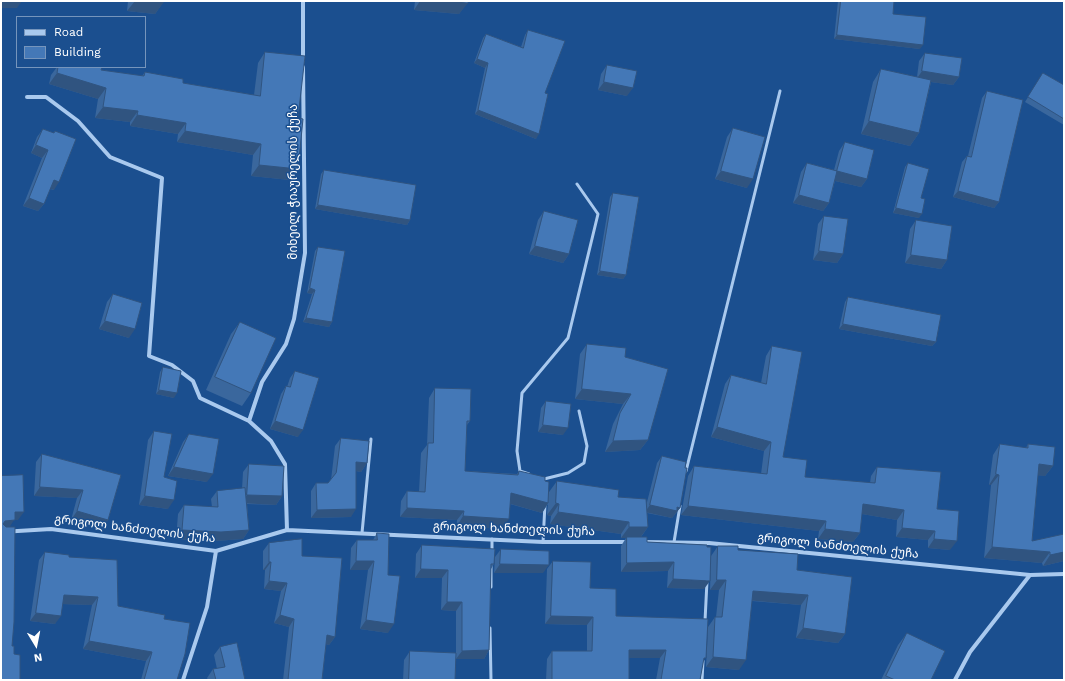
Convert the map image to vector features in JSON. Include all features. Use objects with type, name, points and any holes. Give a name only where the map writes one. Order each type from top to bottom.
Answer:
[{"type":"street","name":"მიხეილ ჭიაურელის ქუჩა","points":[[249,421],[262,382],[286,344],[294,319],[305,252],[303,1]]},
{"type":"street","points":[[27,96],[46,96],[78,122],[110,157],[162,178],[149,356],[172,365],[193,381],[200,398],[249,421],[271,441],[285,464],[287,530]]},
{"type":"street","name":"გრიგოლ ხანძთელის ქუჩა","points":[[1,532],[51,529],[216,551],[287,530],[543,542],[709,543],[1030,575],[1064,574]]},
{"type":"street","points":[[183,680],[207,607],[216,551]]},
{"type":"street","points":[[955,680],[970,652],[1030,575]]},
{"type":"lane","points":[[685,474],[780,91]]},
{"type":"lane","points":[[532,475],[520,471],[517,451],[522,393],[568,338],[598,214],[577,184]]},
{"type":"lane","points":[[538,477],[544,479],[568,473],[584,463],[587,446],[579,411]]},
{"type":"lane","points":[[362,533],[371,439]]},
{"type":"lane","points":[[544,479],[545,483]]},
{"type":"lane","points":[[543,542],[545,502]]},
{"type":"lane","points":[[674,542],[680,504]]},
{"type":"lane","points":[[492,539],[492,554]]},
{"type":"lane","points":[[709,543],[709,551]]},
{"type":"lane","points":[[490,591],[491,561]]},
{"type":"lane","points":[[705,627],[708,574]]},
{"type":"lane","points":[[490,620],[491,680]]},
{"type":"lane","points":[[702,680],[703,657]]},
{"type":"building","points":[[451,1],[468,1],[468,3]]},
{"type":"building","points":[[841,1],[894,1],[893,14],[926,17],[923,45],[837,35]]},
{"type":"building","points":[[528,30],[565,41],[545,93],[548,94],[539,134],[478,110],[488,63],[477,59],[486,34],[523,48]]},
{"type":"building","points":[[265,52],[305,56],[298,118],[303,119],[298,169],[259,165],[261,144],[185,131],[186,123],[137,115],[138,111],[103,107],[106,88],[57,73],[58,68],[102,68],[101,70],[144,76],[145,72],[183,79],[183,83],[260,96]]},
{"type":"building","points":[[925,53],[962,58],[959,77],[922,71]]},
{"type":"building","points":[[607,65],[637,71],[633,88],[604,82]]},
{"type":"building","points":[[881,69],[931,80],[919,133],[869,121]]},
{"type":"building","points":[[1043,73],[1064,85],[1064,119],[1028,97]]},
{"type":"building","points":[[987,91],[1023,100],[999,202],[958,191],[967,156],[971,157]]},
{"type":"building","points":[[733,128],[765,137],[753,179],[721,171]]},
{"type":"building","points":[[43,129],[54,133],[55,131],[76,139],[59,182],[54,180],[44,204],[29,198],[48,150],[36,145]]},
{"type":"building","points":[[845,142],[874,150],[867,179],[837,171]]},
{"type":"building","points":[[807,163],[837,171],[829,203],[799,195]]},
{"type":"building","points":[[908,163],[929,169],[921,198],[925,199],[922,214],[896,208]]},
{"type":"building","points":[[324,170],[416,185],[410,220],[318,205]]},
{"type":"building","points":[[613,193],[639,197],[626,275],[600,271]]},
{"type":"building","points":[[544,211],[578,220],[569,254],[535,246]]},
{"type":"building","points":[[824,216],[848,219],[843,254],[819,251]]},
{"type":"building","points":[[916,220],[952,226],[947,260],[911,255]]},
{"type":"building","points":[[318,247],[345,251],[332,322],[306,318],[315,290],[310,288]]},
{"type":"building","points":[[113,294],[142,303],[135,329],[105,321]]},
{"type":"building","points":[[848,297],[941,315],[936,342],[843,324]]},
{"type":"building","points":[[240,322],[276,338],[251,393],[215,377]]},
{"type":"building","points":[[587,344],[626,348],[625,357],[668,369],[648,440],[613,441],[620,413],[631,394],[582,389]]},
{"type":"building","points":[[772,346],[802,352],[783,457],[807,460],[805,477],[875,483],[877,467],[941,472],[937,509],[959,511],[957,541],[934,539],[935,531],[902,528],[904,510],[863,504],[860,533],[825,529],[826,521],[688,506],[694,466],[767,474],[771,442],[717,427],[731,375],[766,384]]},
{"type":"building","points":[[163,367],[181,371],[177,393],[159,390]]},
{"type":"building","points":[[295,371],[319,378],[303,430],[275,421],[286,386],[290,387]]},
{"type":"building","points":[[435,388],[471,389],[470,421],[467,421],[465,471],[518,475],[519,471],[545,477],[545,481],[549,482],[548,503],[511,493],[509,519],[463,516],[464,511],[407,508],[407,491],[425,492],[428,443],[433,443]]},
{"type":"building","points":[[546,401],[571,404],[568,428],[543,425]]},
{"type":"building","points":[[154,431],[172,434],[164,477],[177,481],[174,500],[145,496]]},
{"type":"building","points":[[189,434],[219,439],[213,474],[174,467]]},
{"type":"building","points":[[341,438],[369,441],[367,463],[356,462],[356,509],[317,510],[316,483],[328,483],[336,473]]},
{"type":"building","points":[[1000,444],[1028,448],[1028,444],[1055,447],[1053,466],[1039,464],[1032,541],[1064,534],[1064,552],[1050,555],[1050,552],[992,547],[999,475],[996,474]]},
{"type":"building","points":[[42,454],[121,475],[108,520],[77,511],[83,490],[40,487]]},
{"type":"building","points":[[662,456],[686,462],[685,468],[687,468],[680,508],[677,507],[677,511],[650,505]]},
{"type":"building","points":[[249,464],[284,466],[282,496],[247,495]]},
{"type":"building","points":[[23,475],[24,512],[15,512],[15,520],[5,521],[3,524],[6,527],[15,527],[14,622],[12,646],[14,646],[14,654],[20,655],[20,680],[1,680],[1,476]]},
{"type":"building","points":[[557,481],[619,490],[618,497],[646,499],[648,527],[629,527],[629,522],[558,512],[559,504],[556,503]]},
{"type":"building","points":[[245,488],[249,530],[221,532],[182,530],[184,505],[218,507],[217,491]]},
{"type":"building","points":[[377,533],[389,534],[388,575],[400,576],[394,624],[366,620],[374,561],[356,561],[357,540],[377,540]]},
{"type":"building","points":[[627,537],[647,537],[647,542],[707,545],[707,547],[711,547],[710,581],[673,579],[674,562],[627,563]]},
{"type":"building","points":[[302,539],[302,556],[342,558],[335,637],[327,635],[322,680],[288,680],[294,619],[280,615],[287,583],[269,581],[271,562],[269,562],[269,543]]},
{"type":"building","points":[[422,545],[495,549],[494,564],[491,564],[489,650],[462,651],[462,602],[447,602],[448,570],[421,569]]},
{"type":"building","points":[[718,546],[738,546],[738,550],[798,554],[797,570],[852,577],[845,634],[803,628],[808,595],[753,591],[746,660],[713,657],[715,617],[722,617],[726,580],[717,580]]},
{"type":"building","points":[[501,549],[549,551],[549,565],[500,564]]},
{"type":"building","points":[[45,552],[69,555],[69,557],[117,560],[118,606],[165,615],[164,619],[190,623],[185,654],[177,680],[144,680],[152,652],[89,641],[98,597],[64,595],[61,616],[36,613]]},
{"type":"building","points":[[553,561],[591,562],[590,588],[616,589],[616,616],[708,619],[706,658],[704,658],[700,680],[661,680],[666,650],[629,650],[629,680],[552,680],[552,651],[592,651],[593,617],[551,616]]},
{"type":"building","points":[[907,633],[945,651],[931,680],[895,680],[886,676]]},
{"type":"building","points":[[237,643],[245,680],[216,680],[213,669],[225,667],[220,647]]},
{"type":"building","points":[[410,651],[456,653],[455,680],[409,680]]}]
